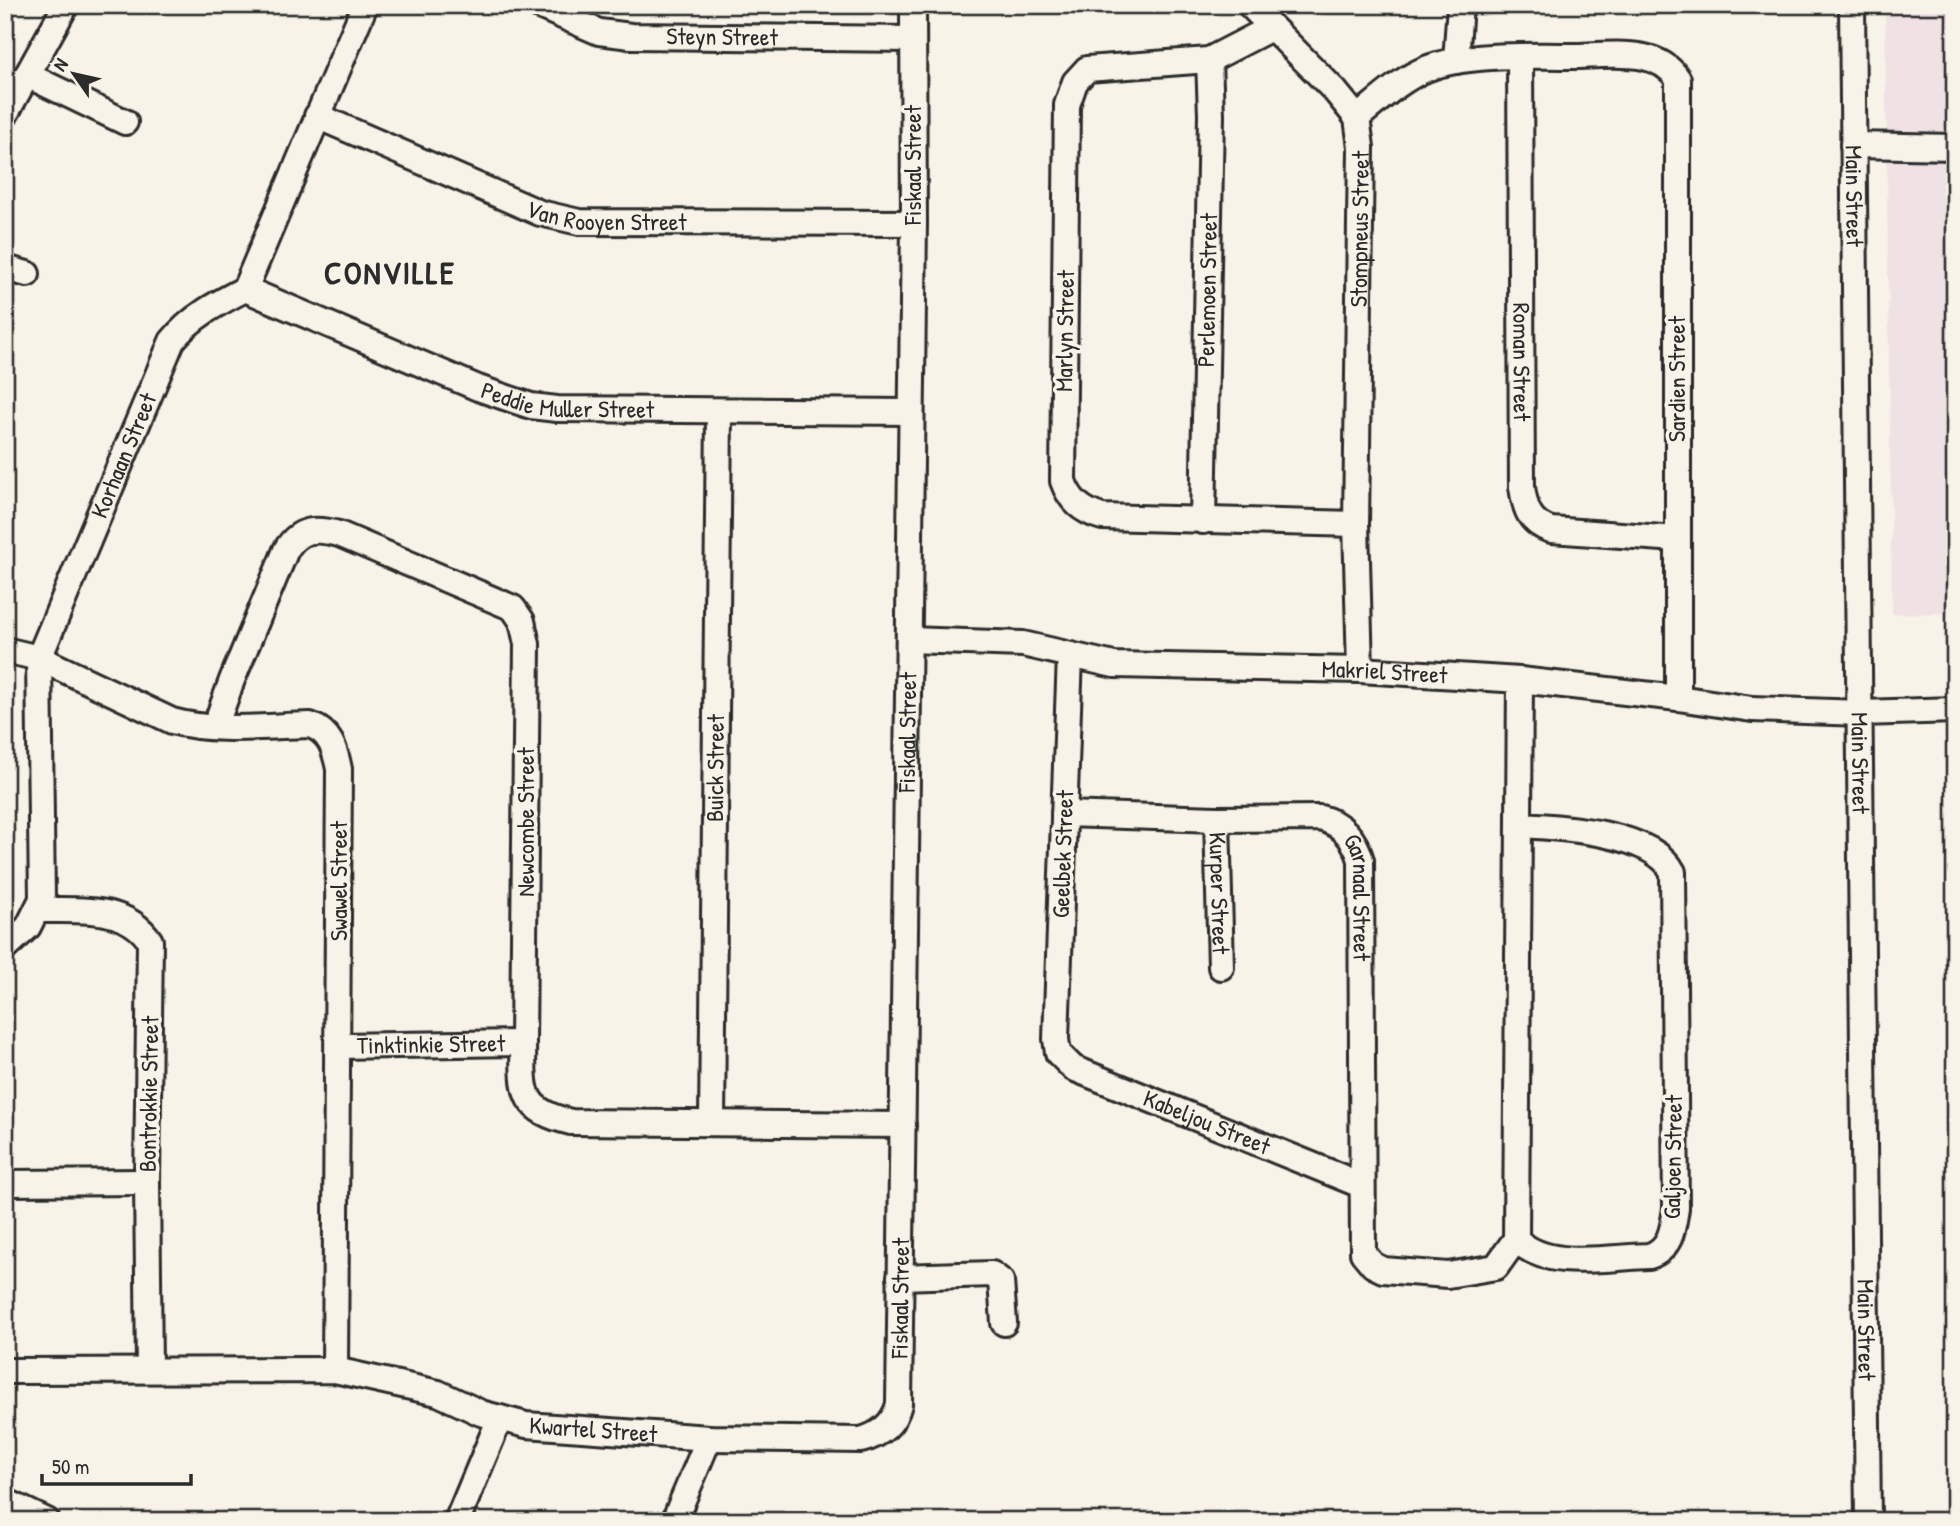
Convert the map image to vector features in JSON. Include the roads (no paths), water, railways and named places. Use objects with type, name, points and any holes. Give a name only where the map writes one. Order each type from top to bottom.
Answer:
[{"type":"street","points":[[5,115],[66,5]]},
{"type":"street","points":[[245,289],[365,5]]},
{"type":"street","name":"Steyn Street","points":[[537,5],[599,32],[622,35],[912,39]]},
{"type":"street","name":"Fiskaal Street","points":[[861,1440],[870,1438],[885,1428],[898,1409],[914,223],[913,5]]},
{"type":"street","points":[[1250,5],[1335,91],[1357,118]]},
{"type":"street","points":[[1456,61],[1460,5]]},
{"type":"street","name":"Main Street","points":[[1852,5],[1868,1521]]},
{"type":"street","name":"Marlyn Street","points":[[1271,28],[1209,60],[1087,69],[1075,82],[1067,105],[1063,481],[1070,498],[1078,506],[1102,517],[1356,524]]},
{"type":"street","name":"Stompneus Street","points":[[1360,670],[1356,524],[1361,147],[1357,118],[1424,69],[1456,61],[1520,56],[1631,55],[1666,66]]},
{"type":"street","name":"Roman Street","points":[[1520,56],[1524,505],[1536,523],[1551,530],[1677,540]]},
{"type":"street","name":"Perlemoen Street","points":[[1203,521],[1211,115],[1209,60]]},
{"type":"street","name":"Sardien Street","points":[[1666,66],[1678,79],[1678,698]]},
{"type":"street","points":[[27,75],[124,122]]},
{"type":"street","name":"Van Rooyen Street","points":[[317,116],[540,213],[561,219],[579,222],[914,223]]},
{"type":"street","points":[[1853,145],[1955,147]]},
{"type":"street","name":"Peddie Muller Street","points":[[245,289],[478,388],[531,406],[557,409],[719,412],[911,412]]},
{"type":"street","name":"Korhaan Street","points":[[38,910],[42,899],[39,658],[172,341],[192,320],[245,289]]},
{"type":"street","name":"Buick Street","points":[[712,1123],[719,412]]},
{"type":"street","name":"Newcombe Street","points":[[215,727],[286,550],[291,541],[311,529],[339,534],[513,608],[523,621],[527,644],[524,1092],[535,1106],[555,1119],[571,1122],[903,1125]]},
{"type":"street","name":"Makriel Street","points":[[909,640],[1004,642],[1114,665],[1144,667],[1360,670],[1520,680],[1752,709],[1861,713],[1955,710]]},
{"type":"street","name":"Swawel Street","points":[[5,650],[39,658],[172,721],[215,727],[310,725],[331,740],[339,769],[335,1370]]},
{"type":"street","name":"Geelbek Street","points":[[1058,1053],[1056,1039],[1070,655]]},
{"type":"street","points":[[1516,1239],[1520,680]]},
{"type":"street","name":"Garnaal Street","points":[[1064,814],[1327,820],[1344,830],[1357,847],[1361,860],[1363,1253],[1373,1265],[1384,1270],[1448,1275],[1496,1267],[1516,1239]]},
{"type":"street","name":"Kurper Street","points":[[1217,819],[1221,967]]},
{"type":"street","name":"Galjoen Street","points":[[1516,1239],[1531,1252],[1560,1259],[1648,1256],[1657,1253],[1669,1239],[1676,1208],[1673,872],[1660,856],[1635,842],[1560,827],[1520,825]]},
{"type":"street","points":[[5,948],[28,927],[38,910]]},
{"type":"street","name":"Bontrokkie Street","points":[[38,910],[99,912],[124,918],[136,925],[150,941],[147,1182],[149,1369]]},
{"type":"street","name":"Tinktinkie Street","points":[[338,1046],[523,1043]]},
{"type":"street","name":"Kabeljou Street","points":[[1058,1053],[1073,1068],[1361,1185]]},
{"type":"street","points":[[5,1183],[147,1182]]},
{"type":"street","points":[[900,1277],[998,1276],[1001,1281],[1004,1323]]},
{"type":"street","name":"Kwartel Street","points":[[5,1371],[335,1370],[438,1393],[481,1413],[526,1425],[709,1438],[861,1440]]},
{"type":"street","points":[[457,1521],[500,1418]]},
{"type":"street","points":[[674,1521],[709,1438]]},
{"type":"street","points":[[5,1501],[47,1521]]},
{"type":"district","name":"CONVILLE","points":[[390,273]]}]
